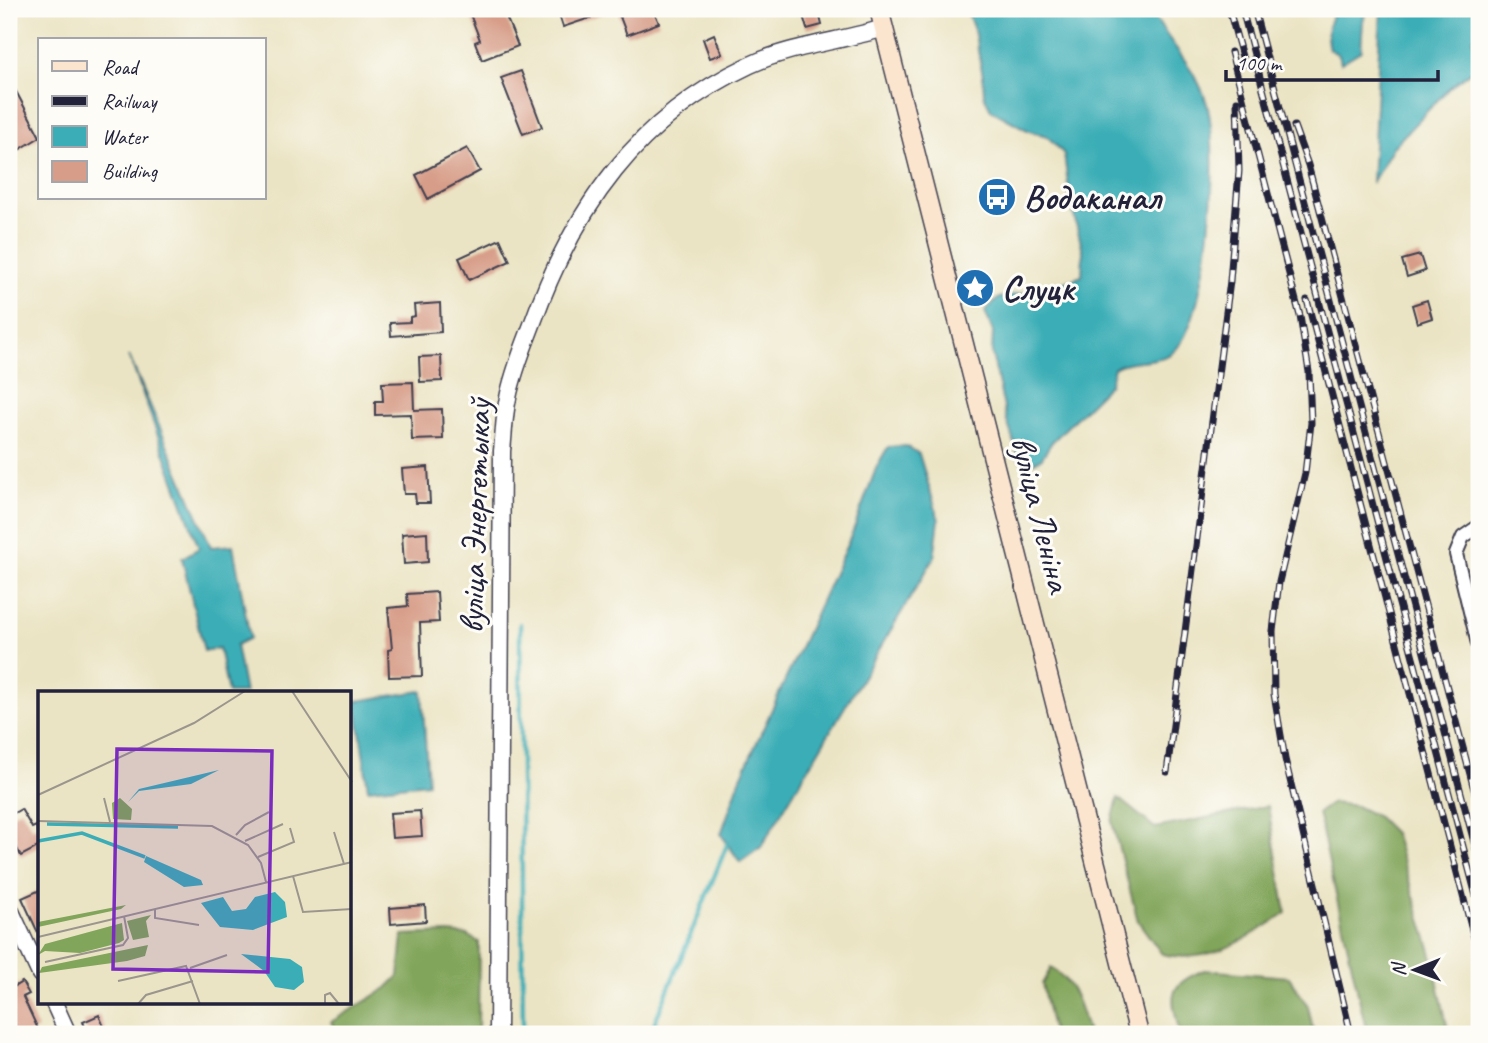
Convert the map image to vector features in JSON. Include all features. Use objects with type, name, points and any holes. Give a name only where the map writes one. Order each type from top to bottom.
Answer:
[{"type":"main road","name":"вуліца Леніна","points":[[879,9],[1139,1034]]},
{"type":"street","name":"вуліца Энергетыкаў","points":[[498,1034],[502,451],[508,398],[543,292],[571,232],[609,173],[632,148],[676,111],[715,83],[753,63],[884,28]]},
{"type":"street","points":[[1479,526],[1463,537],[1456,554],[1479,648]]},
{"type":"street","points":[[9,907],[38,970]]},
{"type":"street","points":[[54,1004],[68,1034]]},
{"type":"green space","points":[[1118,798],[1155,828],[1268,806],[1286,913],[1257,932],[1212,953],[1179,957],[1162,954],[1138,921],[1112,822]]},
{"type":"green space","points":[[1332,803],[1356,806],[1378,817],[1394,833],[1431,951],[1449,1034],[1367,1034],[1318,813]]},
{"type":"green space","points":[[403,935],[467,935],[479,942],[478,1034],[338,1034],[331,1022],[387,988],[399,976]]},
{"type":"green space","points":[[1051,968],[1071,988],[1080,1005],[1088,1034],[1053,1034],[1042,984]]},
{"type":"green space","points":[[1204,970],[1289,977],[1308,1006],[1314,1034],[1180,1034],[1174,1010],[1174,994],[1183,982]]},
{"type":"water","points":[[966,9],[1150,9],[1196,78],[1207,104],[1211,126],[1212,192],[1209,230],[1197,301],[1188,329],[1171,354],[1114,368],[1109,385],[1052,442],[1041,459],[1030,464],[1020,460],[1007,421],[992,354],[993,332],[985,311],[999,298],[1046,289],[1082,276],[1083,251],[1070,200],[1064,154],[1047,136],[1029,131],[991,110],[984,95],[974,30]]},
{"type":"water","points":[[1335,9],[1367,9],[1363,21],[1361,51],[1341,63],[1339,55],[1329,49],[1327,38]]},
{"type":"water","points":[[1381,9],[1479,9],[1479,29],[1473,39],[1477,58],[1473,70],[1449,88],[1393,147],[1372,183]]},
{"type":"water","points":[[129,356],[211,547],[233,545],[250,638],[236,645],[245,691],[228,691],[219,648],[204,651],[182,558],[199,548]]},
{"type":"water","points":[[907,446],[919,454],[939,520],[934,558],[761,847],[740,862],[721,834],[741,777],[851,536],[877,466],[888,447]]},
{"type":"water","points":[[422,691],[428,783],[368,789],[356,701]]},
{"type":"building","points":[[468,9],[503,9],[518,46],[482,60],[475,42],[480,40]]},
{"type":"building","points":[[557,9],[610,9],[611,11],[563,27]]},
{"type":"building","points":[[617,9],[653,9],[659,23],[627,35]]},
{"type":"building","points":[[801,9],[818,9],[822,25],[807,29]]},
{"type":"building","points":[[714,34],[722,54],[710,58],[703,39]]},
{"type":"building","points":[[521,71],[542,127],[523,134],[501,78]]},
{"type":"building","points":[[9,78],[38,133],[38,138],[9,156]]},
{"type":"building","points":[[467,148],[480,171],[428,199],[416,175]]},
{"type":"building","points":[[500,239],[510,261],[469,280],[459,258]]},
{"type":"building","points":[[1420,255],[1425,271],[1407,277],[1402,260]]},
{"type":"building","points":[[1427,300],[1432,318],[1417,323],[1412,305]]},
{"type":"building","points":[[440,303],[441,332],[391,336],[390,323],[410,322],[410,317],[415,316],[414,305]]},
{"type":"building","points":[[441,356],[442,381],[420,382],[419,357]]},
{"type":"building","points":[[413,382],[414,410],[442,409],[443,439],[412,440],[411,414],[375,415],[375,401],[383,401],[382,383]]},
{"type":"building","points":[[428,467],[430,503],[416,503],[415,494],[404,494],[402,469]]},
{"type":"building","points":[[427,532],[428,562],[404,564],[402,534]]},
{"type":"building","points":[[437,592],[439,622],[420,623],[422,676],[389,677],[388,650],[392,649],[388,608],[408,606],[407,594]]},
{"type":"building","points":[[21,809],[32,828],[36,826],[38,847],[21,856],[9,834],[9,816]]},
{"type":"building","points":[[420,811],[422,836],[392,838],[390,813]]},
{"type":"building","points":[[38,891],[38,933],[22,898]]},
{"type":"building","points":[[425,905],[426,921],[391,924],[390,908]]},
{"type":"building","points":[[22,982],[29,994],[23,997],[38,1029],[26,1034],[9,1034],[9,1007],[13,1005],[9,990]]},
{"type":"building","points":[[99,1015],[107,1034],[88,1034],[83,1022]]},
{"type":"waterway","points":[[520,624],[523,1034]]},
{"type":"waterway","points":[[650,1034],[727,845]]},
{"type":"railway","points":[[1229,9],[1244,64]]},
{"type":"railway","points":[[1242,9],[1479,907]]},
{"type":"railway","points":[[1254,9],[1479,861]]},
{"type":"railway","points":[[1231,52],[1300,316],[1309,372],[1311,423],[1305,473],[1279,582],[1273,631],[1274,694],[1285,759],[1351,1034]]},
{"type":"railway","points":[[1167,772],[1230,281],[1239,171],[1237,101]]},
{"type":"railway","points":[[1294,126],[1308,165],[1479,808]]},
{"type":"railway","points":[[1307,300],[1479,957]]},
{"type":"place","name":"Водаканал","points":[[997,197]]},
{"type":"place","name":"Слуцк","points":[[975,288]]}]
